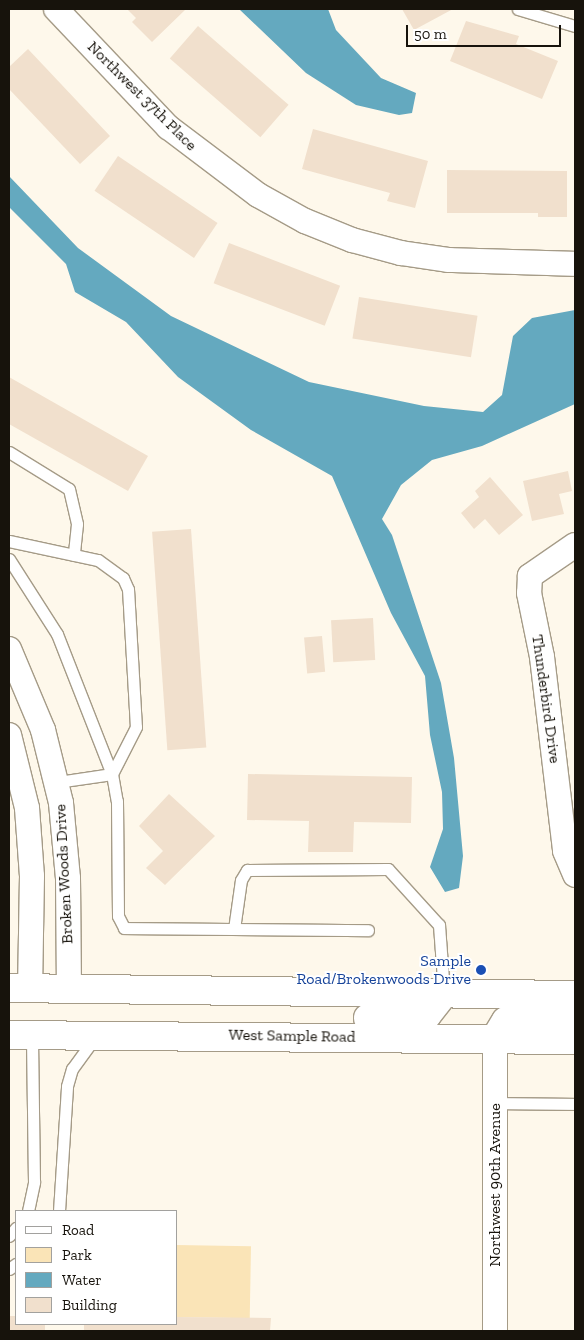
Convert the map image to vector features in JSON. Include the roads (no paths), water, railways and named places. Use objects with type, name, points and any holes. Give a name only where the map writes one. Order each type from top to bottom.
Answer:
[{"type":"main road","points":[[20,988],[575,995]]},
{"type":"main road","points":[[192,1035],[252,1016],[401,1018],[427,1015],[444,993]]},
{"type":"main road","points":[[495,1039],[506,1022],[527,1014],[575,1014]]},
{"type":"main road","name":"West Sample Road","points":[[20,1035],[192,1035],[575,1040]]},
{"type":"street","name":"Northwest 37th Place","points":[[56,9],[168,127],[242,184],[305,221],[352,240],[401,253],[449,260],[575,264]]},
{"type":"street","name":"Thunderbird Drive","points":[[575,544],[530,576],[529,593],[542,657],[565,852],[575,875]]},
{"type":"street","name":"Broken Woods Drive","points":[[9,649],[44,730],[57,782],[68,878],[69,988]]},
{"type":"street","name":"Broken Woods Drive","points":[[9,735],[23,787],[32,876],[20,988]]},
{"type":"street","points":[[23,787],[57,782]]},
{"type":"street","name":"Northwest 90th Avenue","points":[[495,1039],[495,1331]]},
{"type":"lane","points":[[518,9],[575,26]]},
{"type":"lane","points":[[9,452],[68,489],[77,524],[74,555]]},
{"type":"lane","points":[[9,542],[98,560],[123,578],[128,589],[136,727],[112,774]]},
{"type":"lane","points":[[9,559],[57,634],[112,774],[117,801],[118,916],[124,928],[368,930]]},
{"type":"lane","points":[[57,782],[112,774]]},
{"type":"lane","points":[[234,929],[241,880],[247,870],[388,869],[439,926],[444,993]]},
{"type":"lane","points":[[20,1035],[34,1182],[28,1210]]},
{"type":"lane","points":[[59,1210],[67,1086],[72,1070],[96,1036]]},
{"type":"lane","points":[[495,1103],[575,1104]]},
{"type":"water","points":[[239,9],[328,9],[336,30],[381,78],[416,93],[412,113],[399,115],[356,105],[306,73]]},
{"type":"water","points":[[9,176],[78,248],[171,316],[309,382],[424,406],[483,412],[502,395],[513,336],[532,318],[575,310],[575,404],[482,446],[432,460],[401,485],[382,519],[392,535],[441,683],[454,758],[463,856],[459,888],[445,892],[430,867],[443,829],[442,792],[430,735],[425,676],[391,613],[332,476],[251,430],[178,377],[126,322],[75,292],[66,264],[9,207]]},
{"type":"place","name":"Sample Road/Brokenwoods Drive","points":[[481,970]]}]
